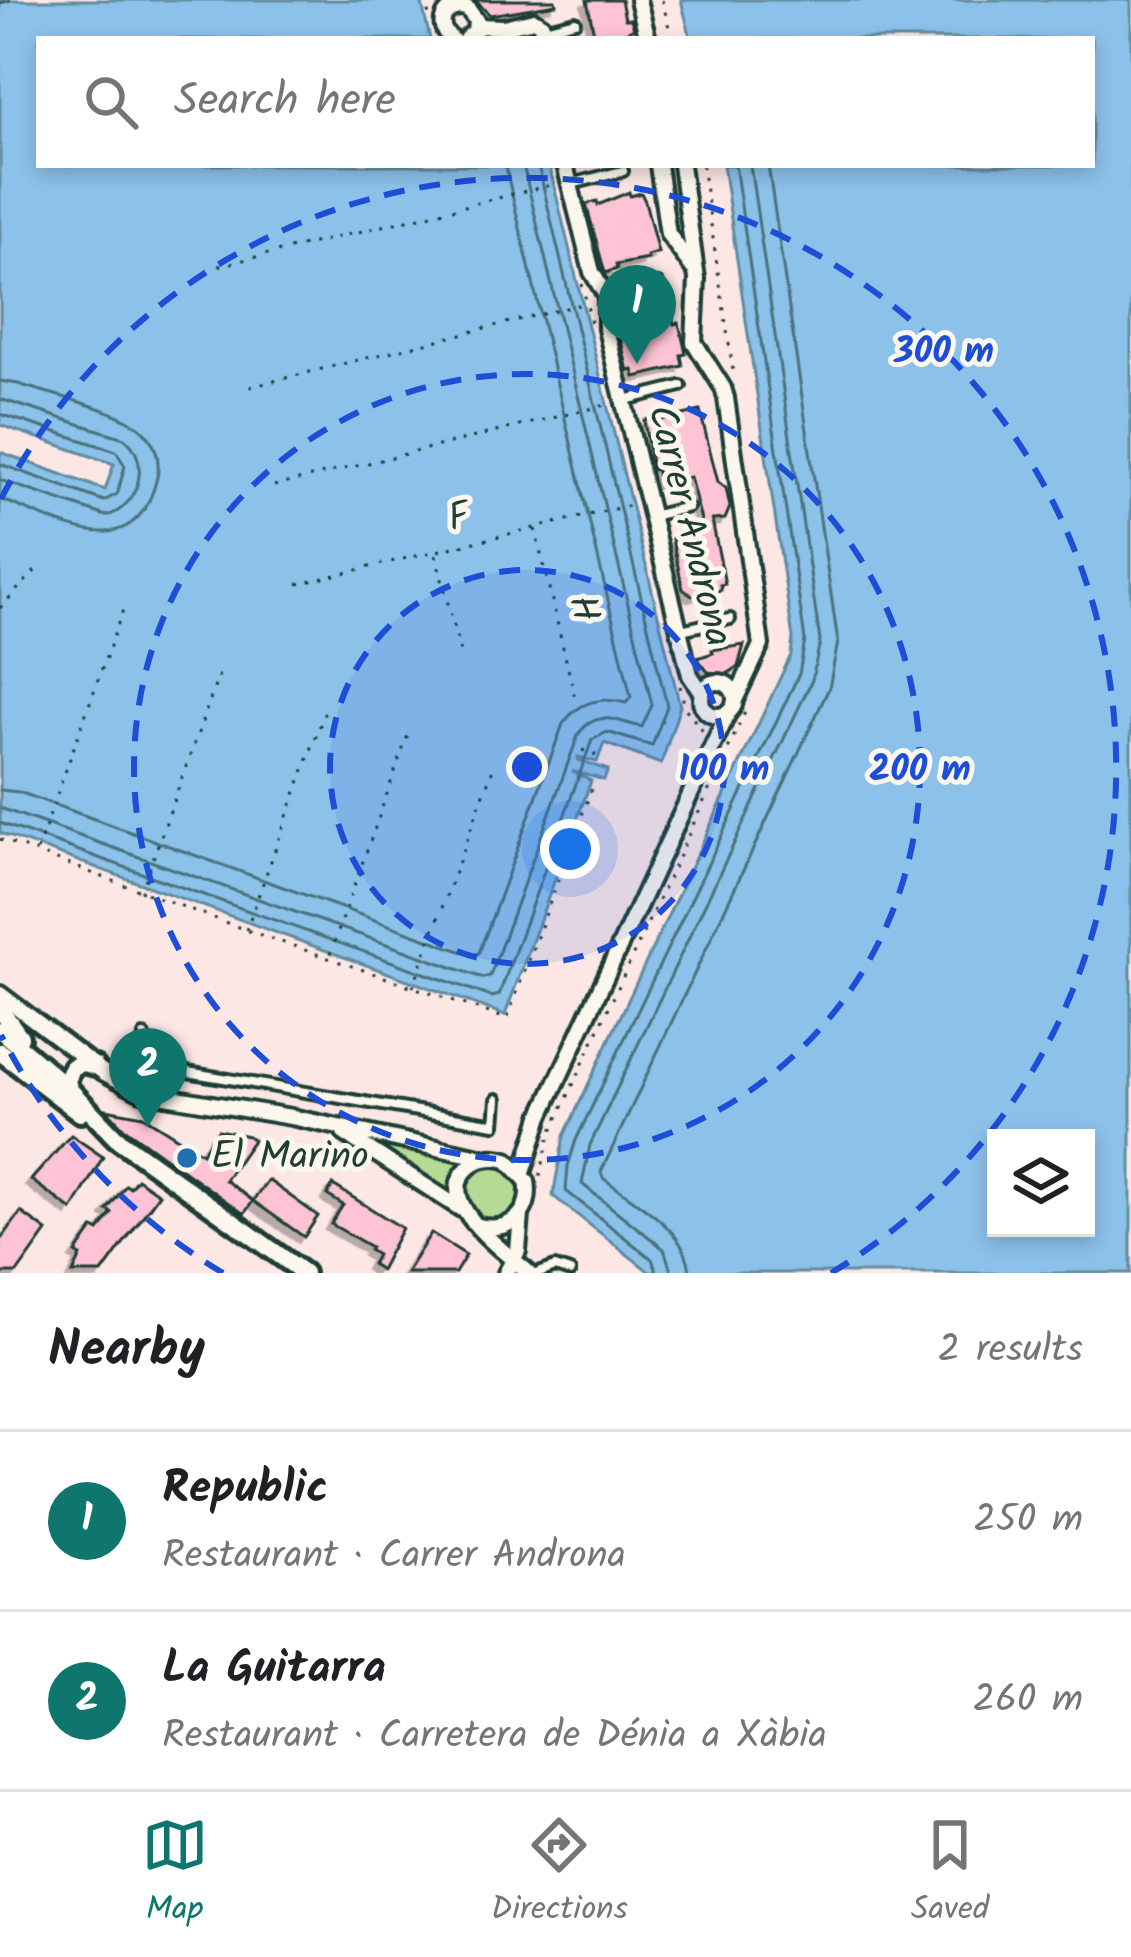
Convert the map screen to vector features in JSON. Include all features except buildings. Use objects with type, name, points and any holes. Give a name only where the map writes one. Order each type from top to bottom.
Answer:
[{"type":"street","points":[[638,0],[647,36]]},
{"type":"street","points":[[450,36],[442,26],[444,6],[467,8],[477,26]]},
{"type":"street","points":[[477,26],[503,27],[534,20],[545,34]]},
{"type":"street","points":[[469,36],[477,26]]},
{"type":"street","name":"Carrer Androna","points":[[565,168],[562,184],[592,272],[606,296],[616,402],[652,516],[690,675],[702,692]]},
{"type":"street","points":[[658,168],[668,233],[697,279]]},
{"type":"street","points":[[510,1267],[529,1199],[523,1173],[529,1145],[707,758],[738,704],[761,645],[726,398],[695,348],[697,279],[681,168]]},
{"type":"street","points":[[707,758],[713,730],[702,707],[702,692],[709,684],[724,683],[748,668],[761,645]]},
{"type":"street","points":[[724,683],[733,690],[738,704]]},
{"type":"street","points":[[709,714],[738,704]]},
{"type":"street","points":[[0,994],[95,1066],[141,1092],[507,1160],[523,1173]]},
{"type":"street","points":[[0,1008],[20,1012]]},
{"type":"street","points":[[0,1008],[99,1124]]},
{"type":"street","points":[[0,1030],[70,1090]]},
{"type":"street","points":[[0,1052],[291,1269]]},
{"type":"street","points":[[70,1090],[67,1082],[72,1067],[95,1066]]},
{"type":"street","points":[[334,1127],[461,1208],[510,1267],[529,1273]]},
{"type":"street","points":[[507,1160],[529,1145]]},
{"type":"street","points":[[461,1208],[461,1177],[485,1158]]},
{"type":"street","points":[[479,1226],[502,1227],[521,1215]]},
{"type":"lane","points":[[545,34],[575,21]]},
{"type":"lane","points":[[562,184],[622,171]]},
{"type":"lane","points":[[606,296],[658,284]]},
{"type":"lane","points":[[616,402],[681,386]]},
{"type":"lane","points":[[652,516],[688,507]]},
{"type":"lane","points":[[680,630],[730,619]]},
{"type":"lane","points":[[144,1036],[140,1064],[495,1124],[496,1099]]},
{"type":"lane","points":[[539,1273],[555,1267],[570,1273]]},
{"type":"path","points":[[662,0],[671,36]]},
{"type":"path","points":[[703,168],[734,374]]},
{"type":"path","points":[[219,266],[562,184]]},
{"type":"path","points":[[250,387],[586,303]]},
{"type":"path","points":[[274,486],[616,402]]},
{"type":"path","name":"F","points":[[298,584],[632,504]]},
{"type":"path","name":"H","points":[[535,529],[576,702]]},
{"type":"path","points":[[435,552],[460,652]]},
{"type":"path","points":[[0,608],[35,572]]},
{"type":"path","points":[[36,853],[125,604]]},
{"type":"path","points":[[141,892],[221,669]]},
{"type":"path","points":[[537,1188],[550,1135],[738,704]]},
{"type":"path","points":[[246,930],[327,706]]},
{"type":"path","points":[[328,957],[408,735]]},
{"type":"path","points":[[582,750],[598,756]]},
{"type":"path","points":[[413,986],[495,763]]},
{"type":"path","points":[[0,839],[507,1019],[592,788]]},
{"type":"green space","points":[[370,1142],[464,1161],[454,1174],[450,1195]]},
{"type":"green space","points":[[492,1165],[511,1173],[519,1192],[511,1211],[492,1219],[473,1211],[465,1192],[473,1173]]},
{"type":"water","points":[[0,0],[421,0],[429,36],[36,36],[36,168],[550,168],[680,706],[661,764],[604,743],[597,762],[578,757],[608,770],[604,780],[572,771],[591,781],[505,1015],[0,833],[0,452],[105,490],[114,464],[0,425]]},
{"type":"water","points":[[681,0],[1131,0],[1131,1273],[651,1273],[553,1196],[564,1136],[791,655],[793,638],[723,168],[1095,168],[1095,36],[690,36]]},
{"type":"ferry route","points":[[0,3],[11,0]]},
{"type":"place","name":"Republic","points":[[637,364]]},
{"type":"place","name":"La Guitarra","points":[[148,1127]]},
{"type":"place","name":"El Marino","points":[[187,1158]]}]
